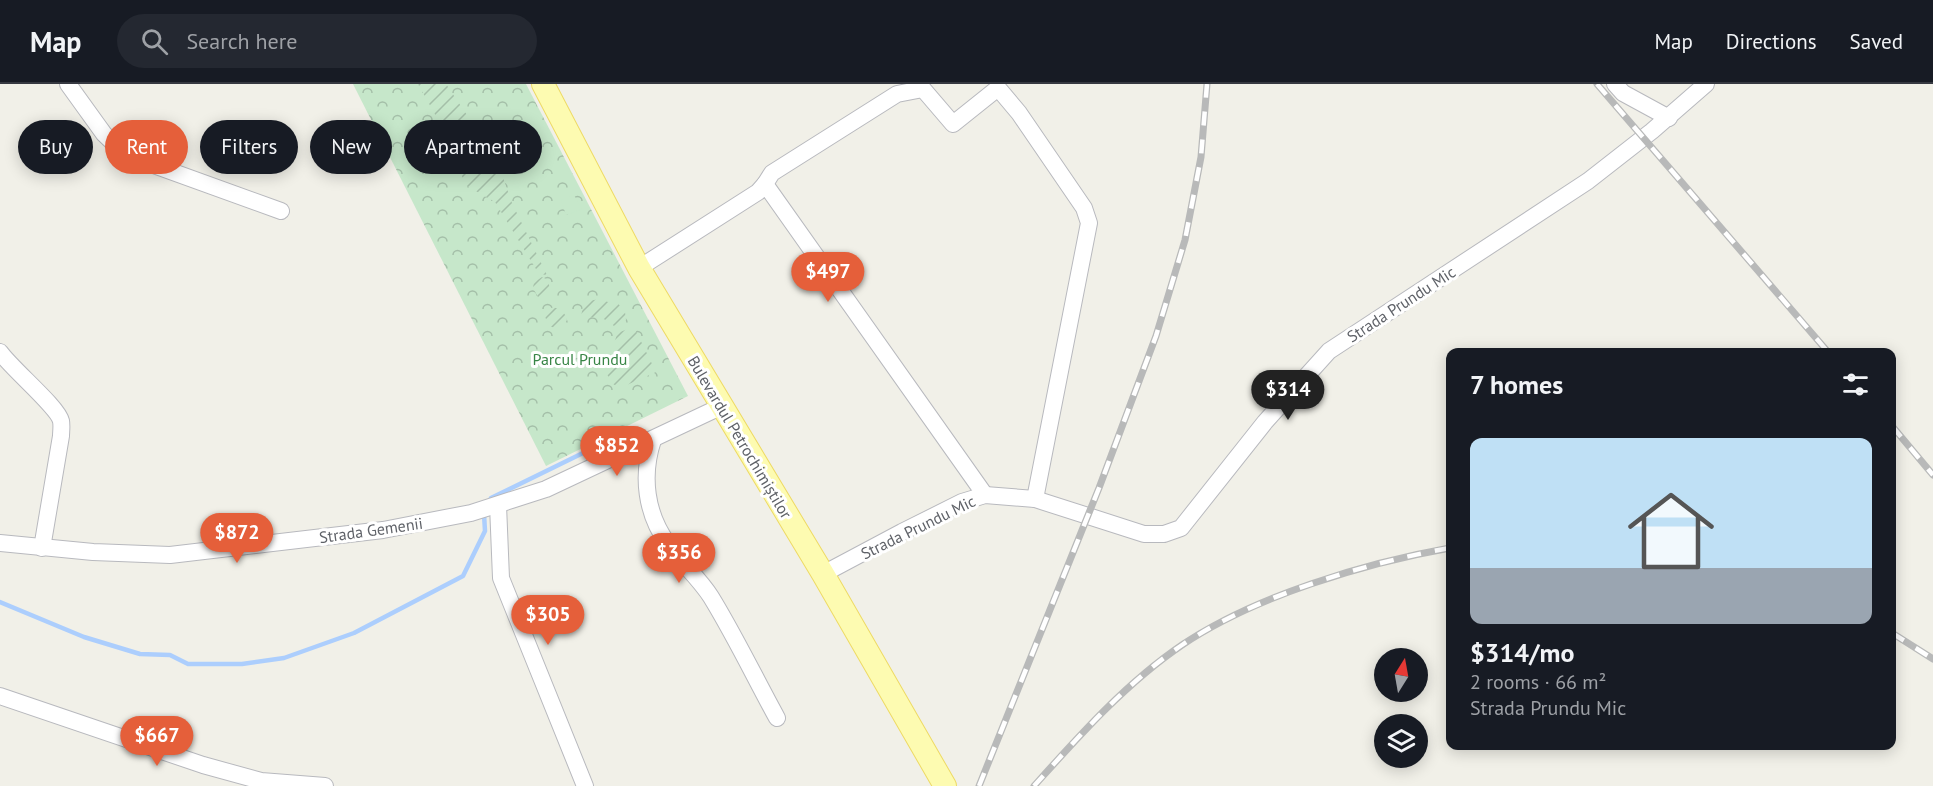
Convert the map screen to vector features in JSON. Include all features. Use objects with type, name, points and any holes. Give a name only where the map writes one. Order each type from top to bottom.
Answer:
[{"type":"main road","name":"Bulevardul Petrochimiștilor","points":[[543,84],[639,268],[720,407],[823,574],[945,786]]},
{"type":"street","points":[[68,84],[104,134],[126,155],[281,212]]},
{"type":"street","points":[[1615,84],[1623,93],[1669,118]]},
{"type":"street","name":"Strada Prundu Mic","points":[[823,574],[962,502],[985,495],[1035,499],[1144,534],[1164,534],[1181,528],[1265,422],[1329,351],[1588,181],[1669,118],[1706,84]]},
{"type":"street","points":[[639,268],[758,192],[772,173],[897,94],[923,89],[953,124],[998,88],[1019,113],[1084,208],[1089,224],[1035,499]]},
{"type":"street","points":[[765,184],[985,495]]},
{"type":"street","points":[[0,352],[12,369],[45,400],[61,420],[62,436],[42,548]]},
{"type":"street","name":"Strada Gemenii","points":[[0,543],[42,548],[170,555],[383,530],[471,513],[576,477],[720,407]]},
{"type":"street","points":[[653,440],[646,460],[648,500],[655,524],[668,545],[710,596],[777,718]]},
{"type":"street","points":[[498,505],[501,578],[585,786]]},
{"type":"street","points":[[0,696],[203,765],[261,781],[325,786]]},
{"type":"green space","name":"Parcul Prundu","points":[[353,84],[526,84],[688,396],[546,466],[392,161],[392,120],[371,120]]},
{"type":"green space","points":[[418,84],[446,84],[470,120],[438,120]]},
{"type":"green space","points":[[461,174],[502,174],[512,203],[547,275],[539,274],[495,202],[467,186]]},
{"type":"green space","points":[[574,195],[582,209],[566,215],[561,200]]},
{"type":"green space","points":[[542,277],[548,280],[550,290],[546,296],[539,299],[533,288],[534,282]]},
{"type":"green space","points":[[599,299],[608,302],[616,301],[625,312],[626,320],[614,326],[598,318],[580,321],[584,302]]},
{"type":"green space","points":[[551,308],[561,310],[567,320],[557,328],[549,326],[543,312]]},
{"type":"green space","points":[[634,327],[656,372],[620,388],[613,384],[598,360],[611,349],[617,333]]},
{"type":"waterway","points":[[491,498],[583,453]]},
{"type":"waterway","points":[[0,602],[84,637],[140,654],[170,655],[188,664],[242,664],[284,658],[354,633],[463,576],[485,531],[484,514]]},
{"type":"railway","points":[[979,786],[1099,488],[1156,336],[1185,240],[1201,157],[1207,84]]},
{"type":"railway","points":[[1597,84],[1825,348]]},
{"type":"railway","points":[[1896,431],[1933,475]]},
{"type":"railway","points":[[1034,786],[1122,693],[1161,660],[1211,627],[1276,597],[1347,572],[1446,549]]},
{"type":"railway","points":[[1896,636],[1933,659]]}]
